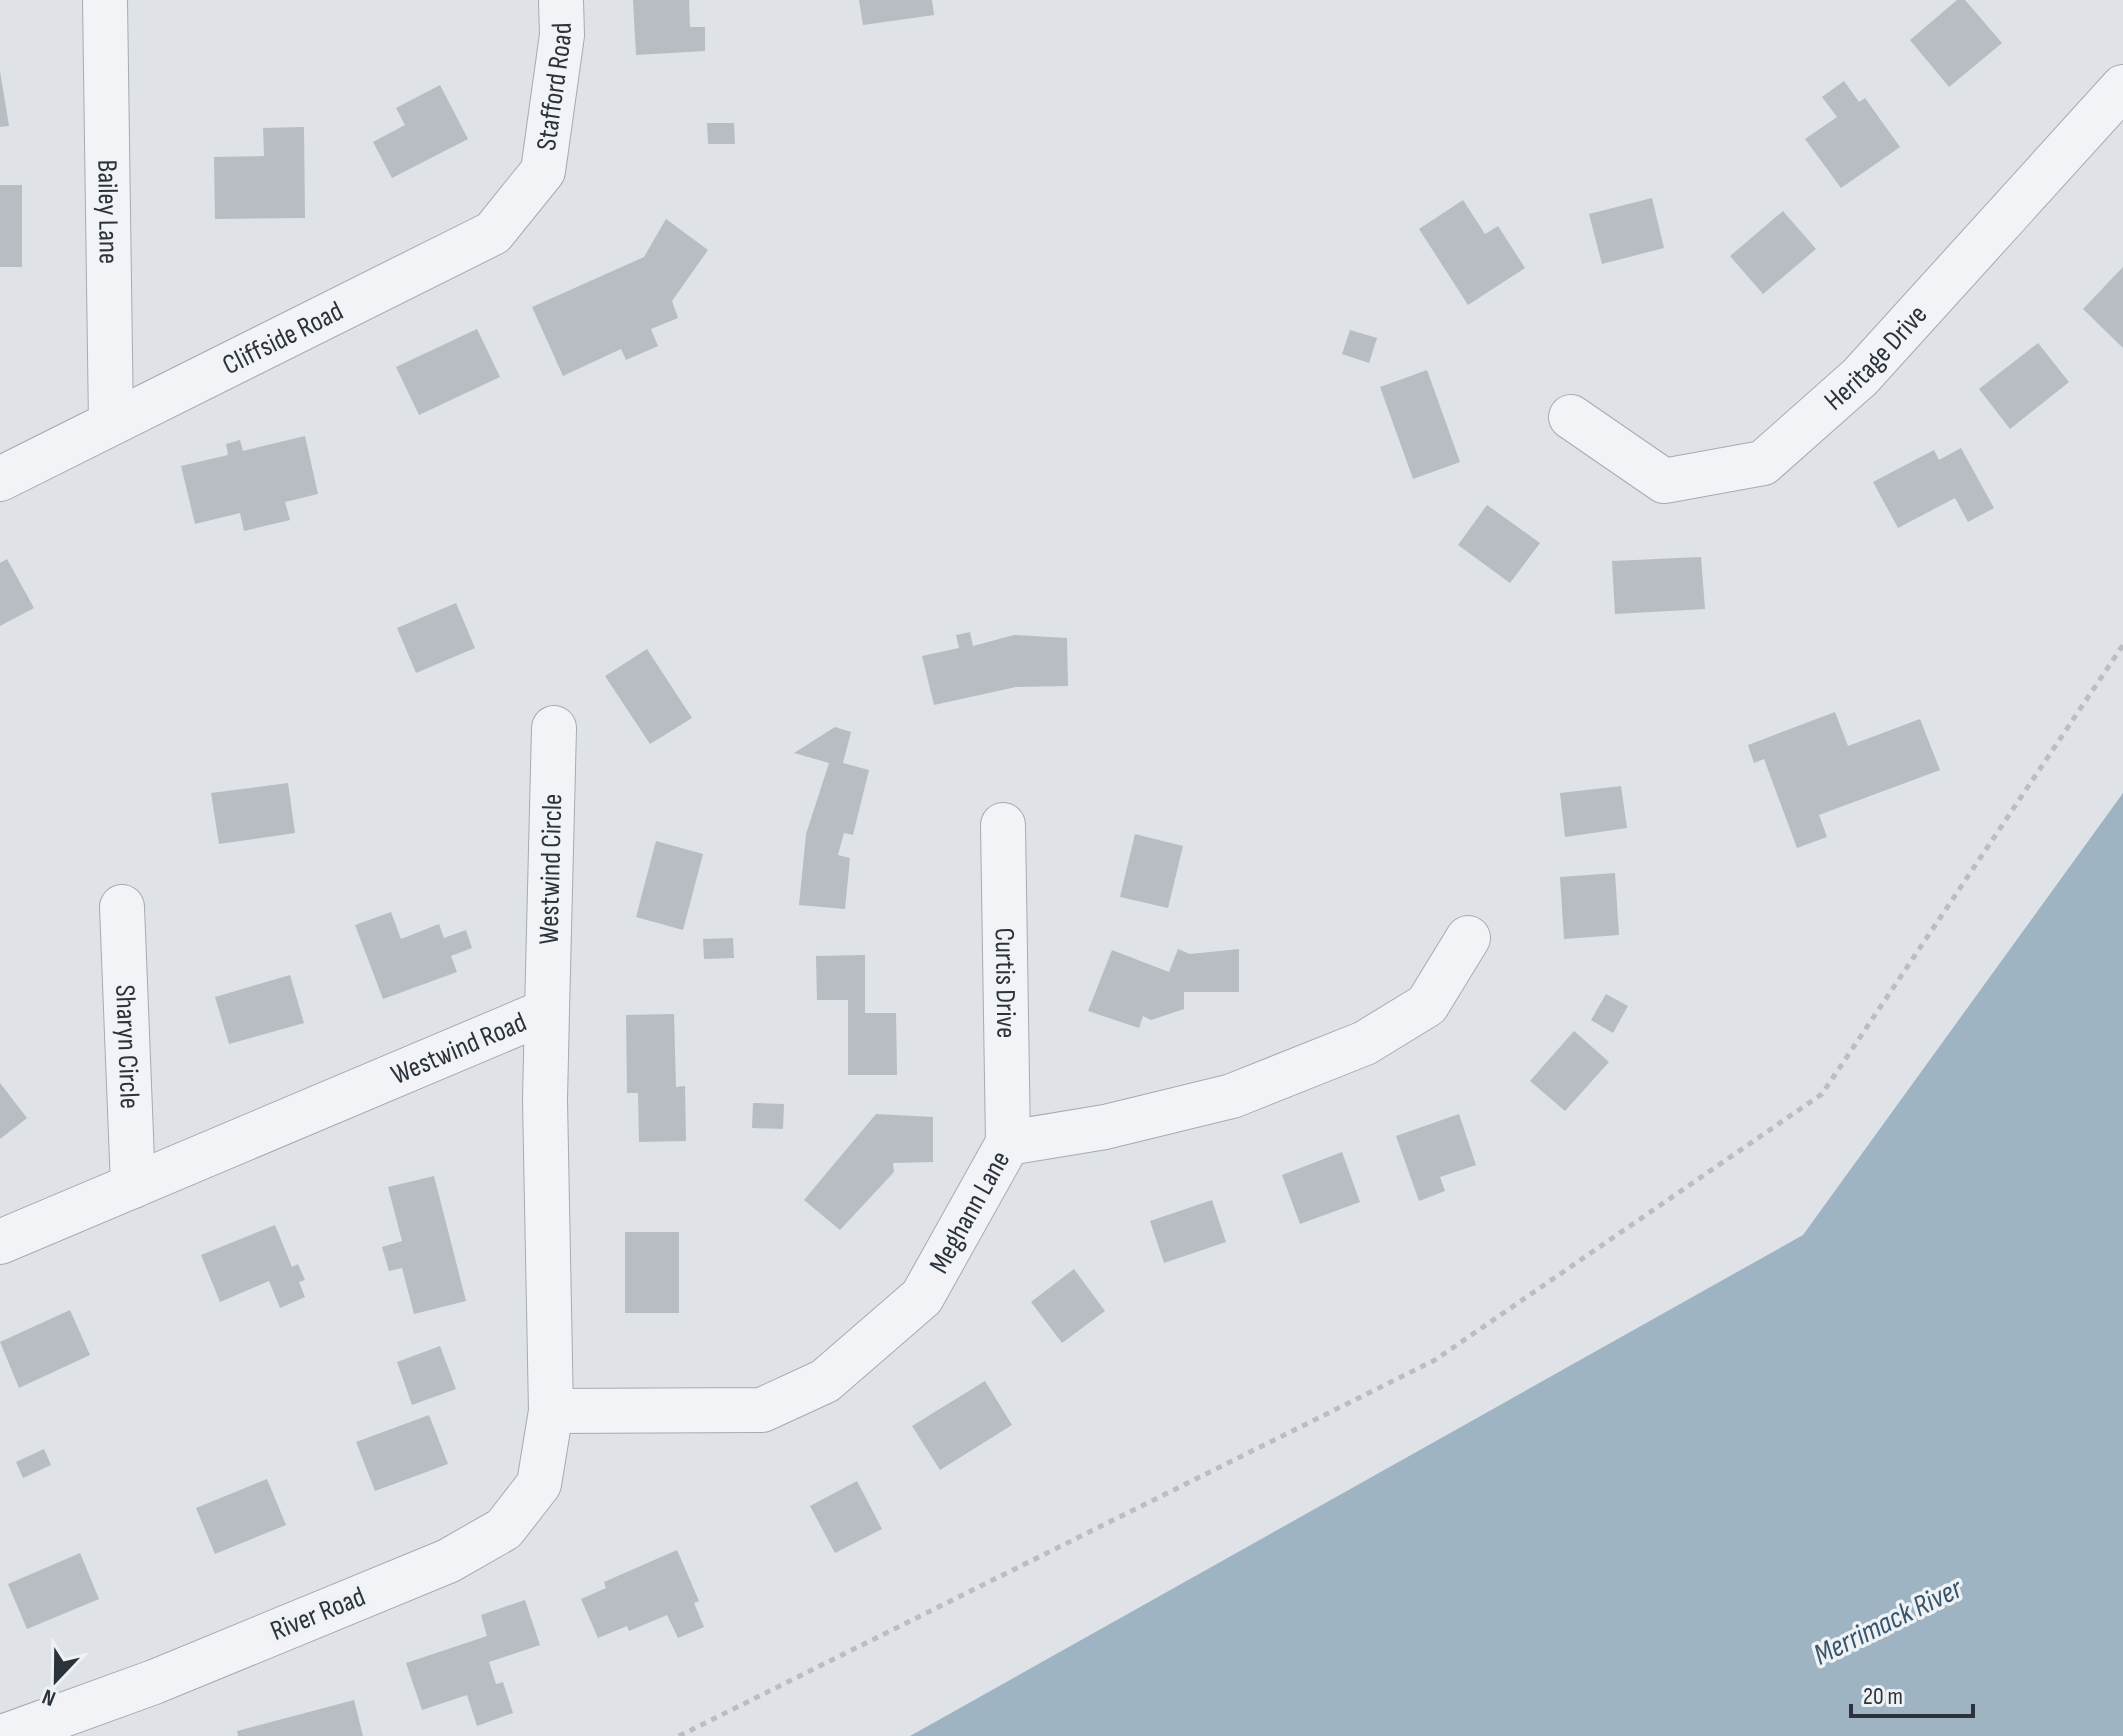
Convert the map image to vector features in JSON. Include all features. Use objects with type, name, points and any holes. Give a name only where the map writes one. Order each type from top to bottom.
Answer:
[{"type":"street","name":"Bailey Lane","points":[[105,0],[111,423]]},
{"type":"street","name":"Stafford Road","points":[[543,171],[562,35],[561,0]]},
{"type":"street","name":"Heritage Drive","points":[[1571,417],[1664,481],[1763,463],[1860,377],[2123,87]]},
{"type":"street","name":"Cliffside Road","points":[[0,479],[493,233],[543,171]]},
{"type":"street","name":"Westwind Circle","points":[[547,1011],[554,728]]},
{"type":"street","name":"Curtis Drive","points":[[1003,825],[1008,1143]]},
{"type":"street","name":"Sharyn Circle","points":[[122,907],[133,1186]]},
{"type":"street","name":"Meghann Lane","points":[[551,1411],[762,1410],[825,1381],[922,1297],[1008,1143],[1105,1127],[1232,1096],[1365,1043],[1427,1005],[1468,938]]},
{"type":"street","name":"Westwind Road","points":[[0,1242],[547,1011],[545,1100],[551,1411]]},
{"type":"street","name":"River Road","points":[[5,1736],[154,1682],[433,1567],[504,1529],[539,1484],[551,1411]]},
{"type":"path","points":[[679,1736],[1435,1360],[1822,1094],[2123,645]]},
{"type":"water","name":"Merrimack River","points":[[2123,793],[2123,1736],[910,1736],[1803,1235]]},
{"type":"building","points":[[633,0],[689,0],[690,27],[705,27],[705,51],[636,55]]},
{"type":"building","points":[[859,0],[932,0],[934,15],[863,25]]},
{"type":"building","points":[[1957,0],[1965,0],[2002,43],[1949,87],[1910,40]]},
{"type":"building","points":[[0,71],[9,126],[0,127]]},
{"type":"building","points":[[1844,81],[1859,102],[1865,98],[1900,147],[1841,188],[1805,139],[1837,117],[1822,97]]},
{"type":"building","points":[[440,85],[468,139],[392,178],[373,142],[405,125],[396,108]]},
{"type":"building","points":[[707,123],[734,123],[735,144],[708,144]]},
{"type":"building","points":[[304,127],[305,218],[215,219],[214,157],[264,156],[263,128]]},
{"type":"building","points":[[0,185],[22,185],[22,267],[0,267]]},
{"type":"building","points":[[1652,198],[1664,248],[1602,264],[1589,214]]},
{"type":"building","points":[[1463,200],[1485,234],[1498,226],[1525,268],[1468,305],[1419,229]]},
{"type":"building","points":[[1783,211],[1816,249],[1763,294],[1730,256]]},
{"type":"building","points":[[666,219],[708,250],[672,301],[678,318],[651,329],[658,346],[626,360],[621,349],[563,376],[532,307],[644,257]]},
{"type":"building","points":[[2123,267],[2123,348],[2083,309]]},
{"type":"building","points":[[477,329],[500,377],[419,415],[396,367]]},
{"type":"building","points":[[1350,330],[1377,338],[1369,363],[1342,354]]},
{"type":"building","points":[[2038,343],[2069,382],[2010,429],[1979,389]]},
{"type":"building","points":[[1427,370],[1460,462],[1413,479],[1380,387]]},
{"type":"building","points":[[305,436],[318,494],[285,502],[290,520],[244,531],[240,513],[195,524],[181,466],[228,455],[226,444],[240,440],[243,451]]},
{"type":"building","points":[[1961,448],[1994,508],[1968,522],[1955,498],[1898,528],[1873,482],[1934,450],[1939,460]]},
{"type":"building","points":[[1487,505],[1540,543],[1510,583],[1458,545]]},
{"type":"building","points":[[1701,557],[1705,609],[1615,614],[1612,561]]},
{"type":"building","points":[[7,559],[34,608],[0,626],[0,563]]},
{"type":"building","points":[[456,603],[475,648],[416,673],[397,628]]},
{"type":"building","points":[[970,632],[973,646],[1014,635],[1067,638],[1068,686],[1016,687],[934,705],[922,656],[959,648],[956,635]]},
{"type":"building","points":[[647,649],[692,718],[650,744],[605,676]]},
{"type":"building","points":[[1835,712],[1848,746],[1920,719],[1940,770],[1819,815],[1827,837],[1797,848],[1764,759],[1754,763],[1748,745]]},
{"type":"building","points":[[835,727],[851,732],[843,763],[869,770],[853,835],[844,833],[838,855],[850,858],[845,909],[799,905],[806,834],[829,763],[794,753]]},
{"type":"building","points":[[288,783],[295,833],[219,844],[211,793]]},
{"type":"building","points":[[1621,786],[1627,828],[1565,837],[1560,793]]},
{"type":"building","points":[[1135,834],[1183,846],[1168,908],[1120,897]]},
{"type":"building","points":[[656,841],[703,854],[683,930],[636,917]]},
{"type":"building","points":[[1615,873],[1619,935],[1564,939],[1560,877]]},
{"type":"building","points":[[391,912],[401,939],[439,924],[444,938],[466,930],[472,948],[451,956],[457,972],[383,999],[355,925]]},
{"type":"building","points":[[733,938],[734,958],[704,959],[703,939]]},
{"type":"building","points":[[1178,949],[1190,954],[1239,949],[1239,992],[1184,992],[1184,1009],[1151,1020],[1143,1016],[1139,1028],[1088,1011],[1112,950],[1169,972]]},
{"type":"building","points":[[865,955],[865,1013],[896,1013],[897,1075],[848,1075],[848,1000],[817,1000],[816,956]]},
{"type":"building","points":[[290,975],[304,1023],[229,1044],[215,997]]},
{"type":"building","points":[[1606,994],[1628,1006],[1613,1033],[1591,1020]]},
{"type":"building","points":[[674,1014],[676,1087],[685,1086],[686,1141],[639,1142],[638,1093],[627,1093],[626,1015]]},
{"type":"building","points":[[1574,1031],[1609,1062],[1565,1111],[1530,1081]]},
{"type":"building","points":[[0,1083],[27,1118],[0,1139]]},
{"type":"building","points":[[753,1103],[784,1104],[783,1129],[752,1128]]},
{"type":"building","points":[[876,1114],[933,1117],[933,1162],[893,1163],[894,1172],[840,1230],[804,1200]]},
{"type":"building","points":[[1459,1114],[1476,1165],[1440,1177],[1445,1191],[1419,1201],[1396,1136]]},
{"type":"building","points":[[1342,1152],[1360,1202],[1300,1224],[1282,1175]]},
{"type":"building","points":[[434,1176],[466,1301],[414,1314],[402,1268],[389,1271],[382,1247],[402,1241],[388,1187]]},
{"type":"building","points":[[1212,1200],[1226,1242],[1164,1263],[1150,1221]]},
{"type":"building","points":[[275,1225],[292,1267],[298,1264],[305,1280],[299,1282],[305,1297],[280,1308],[269,1281],[220,1302],[201,1255]]},
{"type":"building","points":[[625,1232],[679,1232],[679,1313],[625,1313]]},
{"type":"building","points":[[1074,1269],[1105,1311],[1062,1343],[1031,1302]]},
{"type":"building","points":[[70,1310],[90,1355],[19,1388],[0,1342]]},
{"type":"building","points":[[440,1346],[456,1389],[412,1405],[397,1362]]},
{"type":"building","points":[[985,1381],[1012,1425],[940,1470],[912,1426]]},
{"type":"building","points":[[429,1415],[448,1464],[375,1491],[356,1442]]},
{"type":"building","points":[[44,1449],[51,1465],[23,1478],[16,1462]]},
{"type":"building","points":[[267,1479],[286,1525],[215,1554],[196,1508]]},
{"type":"building","points":[[857,1481],[882,1529],[835,1553],[810,1506]]},
{"type":"building","points":[[677,1550],[699,1601],[694,1603],[704,1627],[678,1638],[667,1615],[629,1631],[627,1626],[598,1638],[581,1599],[606,1588],[604,1582]]},
{"type":"building","points":[[80,1553],[99,1599],[27,1629],[8,1584]]},
{"type":"building","points":[[525,1600],[540,1645],[489,1662],[496,1684],[503,1682],[513,1713],[477,1726],[467,1695],[422,1710],[406,1663],[487,1636],[481,1615]]},
{"type":"building","points":[[354,1700],[363,1736],[238,1736],[237,1731]]}]
